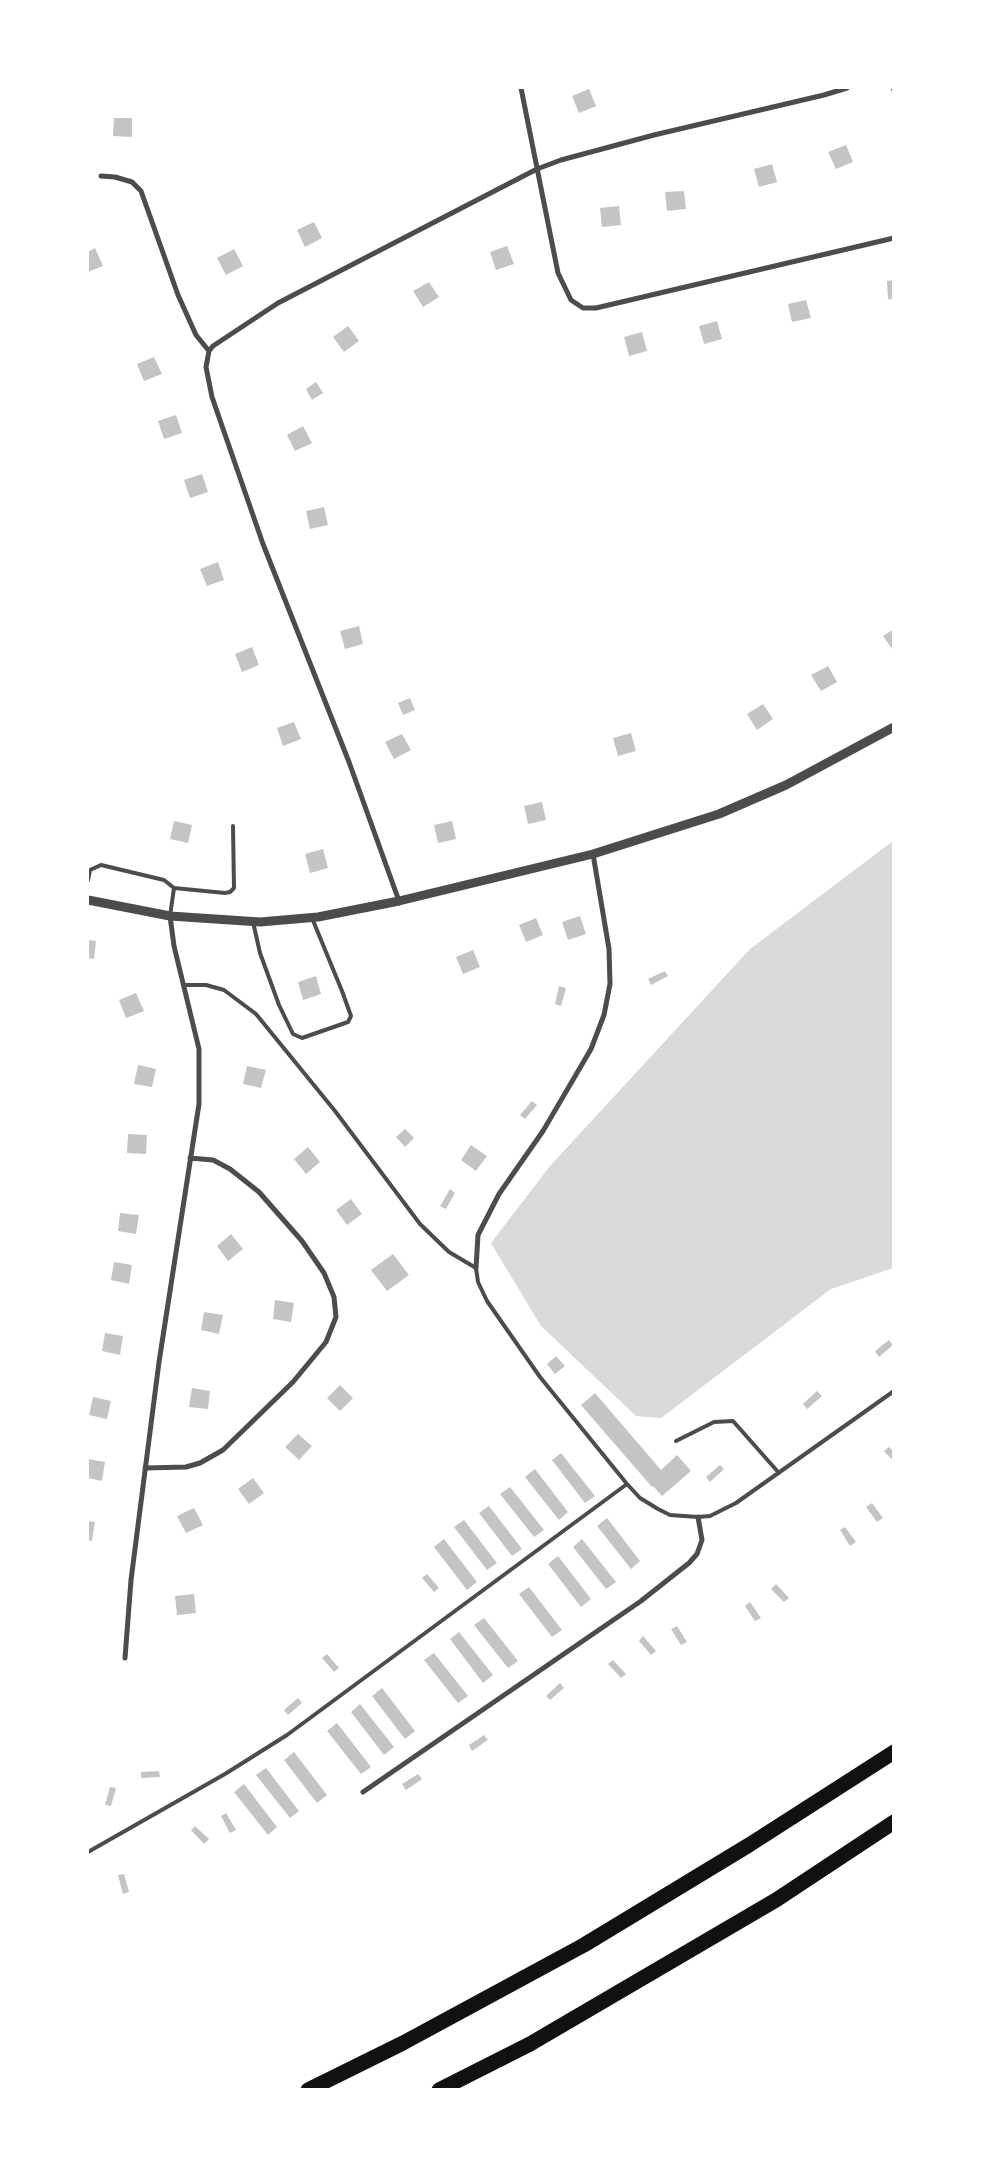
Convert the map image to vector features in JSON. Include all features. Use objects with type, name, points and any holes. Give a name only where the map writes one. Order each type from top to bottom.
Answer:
[{"type":"highway","points":[[308,2090],[403,2043],[584,1945],[749,1845],[894,1752]]},
{"type":"highway","points":[[439,2090],[530,2044],[751,1914],[894,1822]]},
{"type":"street","points":[[521,88],[558,270],[571,300],[583,308],[596,308],[894,238]]},
{"type":"street","points":[[399,901],[349,762],[263,544],[212,397],[206,367],[209,351],[213,346],[278,303],[537,169],[561,160],[654,135],[847,88]]},
{"type":"street","points":[[101,176],[115,177],[132,182],[141,191],[178,295],[196,335],[209,351]]},
{"type":"street","points":[[88,900],[170,916],[253,922],[311,917],[399,901],[593,854],[719,814],[786,785],[894,727]]},
{"type":"street","points":[[476,1268],[478,1235],[500,1194],[543,1131],[591,1049],[604,1014],[610,984],[609,949],[593,854]]},
{"type":"street","points":[[125,1658],[132,1580],[159,1362],[199,1104],[199,1049],[174,946],[170,916]]},
{"type":"street","points":[[146,1468],[186,1467],[200,1463],[224,1450],[298,1376],[326,1342],[336,1317],[334,1297],[324,1273],[302,1242],[259,1192],[230,1169],[213,1160],[190,1158]]},
{"type":"street","points":[[364,1792],[641,1601],[689,1563],[697,1554],[702,1540],[698,1518]]},
{"type":"lane","points":[[88,880],[90,870],[101,866],[164,880],[174,888],[230,892],[234,888],[233,826]]},
{"type":"lane","points":[[170,916],[174,888]]},
{"type":"lane","points":[[253,922],[260,953],[279,1005],[294,1034],[302,1038],[348,1022],[351,1016],[311,917]]},
{"type":"lane","points":[[184,984],[206,984],[224,990],[256,1014],[335,1111],[420,1224],[449,1252],[476,1268],[478,1282],[487,1301],[540,1376],[627,1484],[640,1498],[658,1510],[670,1515],[698,1518],[710,1516],[736,1503],[894,1391]]},
{"type":"lane","points":[[676,1441],[714,1422],[733,1421],[779,1473]]},
{"type":"lane","points":[[88,1852],[225,1774],[287,1735],[627,1484]]},
{"type":"shaded area","points":[[893,841],[893,1268],[831,1289],[661,1418],[636,1416],[541,1326],[491,1243],[550,1166],[750,949]]},
{"type":"building","points":[[589,89],[596,106],[579,113],[572,96]]},
{"type":"building","points":[[114,118],[132,118],[132,137],[113,136]]},
{"type":"building","points":[[846,145],[853,162],[836,169],[828,152]]},
{"type":"building","points":[[772,164],[777,182],[759,187],[754,169]]},
{"type":"building","points":[[684,191],[686,209],[667,211],[665,192]]},
{"type":"building","points":[[619,206],[621,225],[602,227],[600,208]]},
{"type":"building","points":[[314,222],[322,238],[305,247],[297,230]]},
{"type":"building","points":[[507,246],[514,264],[496,270],[490,252]]},
{"type":"building","points":[[95,248],[103,266],[88,272],[88,252]]},
{"type":"building","points":[[234,249],[243,266],[226,275],[217,258]]},
{"type":"building","points":[[894,280],[894,299],[888,299],[887,281]]},
{"type":"building","points":[[429,282],[439,297],[423,307],[413,291]]},
{"type":"building","points":[[806,300],[811,318],[792,322],[788,304]]},
{"type":"building","points":[[717,321],[722,339],[704,344],[699,326]]},
{"type":"building","points":[[348,326],[359,341],[344,352],[333,337]]},
{"type":"building","points":[[642,332],[647,351],[629,356],[624,337]]},
{"type":"building","points":[[154,357],[162,374],[144,381],[137,364]]},
{"type":"building","points":[[316,382],[323,393],[312,400],[306,389]]},
{"type":"building","points":[[176,415],[182,433],[164,439],[158,421]]},
{"type":"building","points":[[303,426],[312,443],[295,451],[287,435]]},
{"type":"building","points":[[202,474],[208,492],[190,498],[184,480]]},
{"type":"building","points":[[324,507],[328,525],[310,529],[306,511]]},
{"type":"building","points":[[218,562],[224,580],[207,586],[200,569]]},
{"type":"building","points":[[359,626],[363,644],[345,649],[340,631]]},
{"type":"building","points":[[894,629],[894,652],[883,636]]},
{"type":"building","points":[[252,647],[259,665],[242,672],[235,654]]},
{"type":"building","points":[[828,666],[837,682],[821,691],[811,675]]},
{"type":"building","points":[[410,698],[415,710],[403,715],[398,703]]},
{"type":"building","points":[[763,704],[773,719],[757,730],[747,714]]},
{"type":"building","points":[[294,722],[301,739],[283,746],[277,728]]},
{"type":"building","points":[[631,733],[636,751],[618,756],[613,738]]},
{"type":"building","points":[[402,734],[411,750],[394,759],[385,742]]},
{"type":"building","points":[[542,802],[546,820],[528,824],[524,806]]},
{"type":"building","points":[[174,821],[192,825],[188,843],[170,839]]},
{"type":"building","points":[[452,821],[456,839],[438,843],[434,825]]},
{"type":"building","points":[[323,849],[328,868],[310,873],[305,854]]},
{"type":"building","points":[[580,916],[586,934],[568,940],[562,922]]},
{"type":"building","points":[[536,918],[543,935],[526,942],[519,925]]},
{"type":"building","points":[[88,940],[96,941],[94,959],[88,958]]},
{"type":"building","points":[[473,950],[480,967],[463,974],[456,957]]},
{"type":"building","points":[[665,971],[668,976],[651,985],[648,979]]},
{"type":"building","points":[[316,976],[321,994],[303,1000],[298,982]]},
{"type":"building","points":[[559,986],[566,988],[561,1006],[555,1004]]},
{"type":"building","points":[[136,993],[144,1011],[126,1018],[119,1000]]},
{"type":"building","points":[[138,1065],[156,1069],[152,1087],[134,1084]]},
{"type":"building","points":[[247,1066],[266,1070],[261,1088],[243,1084]]},
{"type":"building","points":[[532,1101],[537,1105],[525,1119],[520,1115]]},
{"type":"building","points":[[405,1129],[414,1138],[405,1147],[396,1137]]},
{"type":"building","points":[[128,1134],[147,1135],[146,1154],[127,1153]]},
{"type":"building","points":[[471,1145],[487,1156],[476,1171],[461,1160]]},
{"type":"building","points":[[308,1147],[320,1162],[306,1174],[294,1159]]},
{"type":"building","points":[[450,1189],[455,1193],[446,1209],[440,1206]]},
{"type":"building","points":[[351,1199],[362,1214],[347,1225],[336,1210]]},
{"type":"building","points":[[120,1213],[139,1215],[136,1234],[118,1231]]},
{"type":"building","points":[[231,1234],[243,1249],[228,1261],[217,1246]]},
{"type":"building","points":[[393,1254],[409,1275],[387,1291],[371,1270]]},
{"type":"building","points":[[114,1262],[132,1265],[129,1284],[111,1280]]},
{"type":"building","points":[[275,1300],[294,1303],[291,1322],[273,1319]]},
{"type":"building","points":[[204,1312],[223,1315],[219,1334],[201,1330]]},
{"type":"building","points":[[105,1333],[123,1336],[120,1355],[102,1351]]},
{"type":"building","points":[[889,1340],[893,1345],[879,1357],[875,1351]]},
{"type":"building","points":[[556,1356],[565,1366],[555,1374],[547,1364]]},
{"type":"building","points":[[340,1385],[353,1398],[340,1411],[327,1398]]},
{"type":"building","points":[[192,1388],[210,1391],[208,1409],[189,1407]]},
{"type":"building","points":[[817,1391],[822,1396],[807,1409],[803,1404]]},
{"type":"building","points":[[595,1393],[661,1470],[677,1455],[691,1471],[662,1496],[581,1405]]},
{"type":"building","points":[[93,1397],[111,1401],[107,1419],[89,1415]]},
{"type":"building","points":[[298,1434],[312,1446],[299,1460],[285,1447]]},
{"type":"building","points":[[889,1447],[894,1452],[894,1462],[884,1451]]},
{"type":"building","points":[[561,1453],[595,1496],[585,1503],[552,1460]]},
{"type":"building","points":[[88,1459],[105,1462],[102,1481],[88,1478]]},
{"type":"building","points":[[720,1465],[724,1469],[710,1482],[706,1477]]},
{"type":"building","points":[[535,1469],[568,1512],[559,1520],[525,1477]]},
{"type":"building","points":[[253,1478],[264,1493],[249,1504],[238,1489]]},
{"type":"building","points":[[510,1487],[544,1530],[534,1537],[500,1494]]},
{"type":"building","points":[[872,1503],[883,1518],[877,1522],[866,1507]]},
{"type":"building","points":[[489,1506],[522,1549],[512,1556],[479,1513]]},
{"type":"building","points":[[194,1508],[203,1525],[186,1533],[177,1516]]},
{"type":"building","points":[[607,1518],[640,1561],[631,1569],[597,1526]]},
{"type":"building","points":[[464,1520],[497,1563],[487,1570],[454,1527]]},
{"type":"building","points":[[88,1521],[95,1522],[92,1541],[88,1540]]},
{"type":"building","points":[[845,1527],[856,1542],[850,1546],[840,1530]]},
{"type":"building","points":[[444,1539],[477,1582],[467,1590],[434,1547]]},
{"type":"building","points":[[582,1539],[616,1582],[606,1589],[573,1547]]},
{"type":"building","points":[[558,1556],[591,1599],[581,1607],[548,1564]]},
{"type":"building","points":[[427,1574],[439,1588],[434,1592],[422,1578]]},
{"type":"building","points":[[776,1584],[789,1598],[784,1602],[771,1589]]},
{"type":"building","points":[[529,1587],[562,1630],[552,1637],[519,1594]]},
{"type":"building","points":[[194,1594],[196,1613],[177,1615],[175,1596]]},
{"type":"building","points":[[750,1602],[761,1618],[755,1621],[745,1606]]},
{"type":"building","points":[[484,1618],[518,1661],[508,1668],[474,1625]]},
{"type":"building","points":[[677,1626],[687,1642],[681,1645],[671,1629]]},
{"type":"building","points":[[459,1632],[493,1675],[483,1683],[450,1639]]},
{"type":"building","points":[[643,1636],[656,1651],[651,1655],[639,1641]]},
{"type":"building","points":[[434,1653],[468,1696],[458,1703],[424,1660]]},
{"type":"building","points":[[327,1654],[339,1668],[334,1672],[322,1658]]},
{"type":"building","points":[[613,1660],[626,1674],[621,1678],[608,1664]]},
{"type":"building","points":[[560,1683],[564,1688],[550,1700],[546,1696]]},
{"type":"building","points":[[382,1688],[415,1731],[405,1739],[372,1696]]},
{"type":"building","points":[[298,1698],[302,1703],[288,1715],[284,1710]]},
{"type":"building","points":[[360,1704],[394,1747],[384,1755],[351,1712]]},
{"type":"building","points":[[337,1723],[371,1767],[361,1774],[327,1731]]},
{"type":"building","points":[[484,1735],[488,1740],[472,1751],[469,1745]]},
{"type":"building","points":[[294,1752],[327,1795],[317,1803],[284,1760]]},
{"type":"building","points":[[266,1768],[299,1811],[290,1818],[256,1775]]},
{"type":"building","points":[[159,1771],[160,1777],[141,1778],[141,1772]]},
{"type":"building","points":[[418,1774],[422,1779],[406,1790],[402,1784]]},
{"type":"building","points":[[244,1784],[277,1827],[268,1835],[234,1792]]},
{"type":"building","points":[[110,1787],[116,1788],[111,1806],[105,1805]]},
{"type":"building","points":[[226,1813],[236,1830],[230,1833],[221,1816]]},
{"type":"building","points":[[195,1826],[209,1839],[204,1844],[191,1830]]},
{"type":"building","points":[[124,1874],[129,1892],[123,1894],[118,1875]]}]
